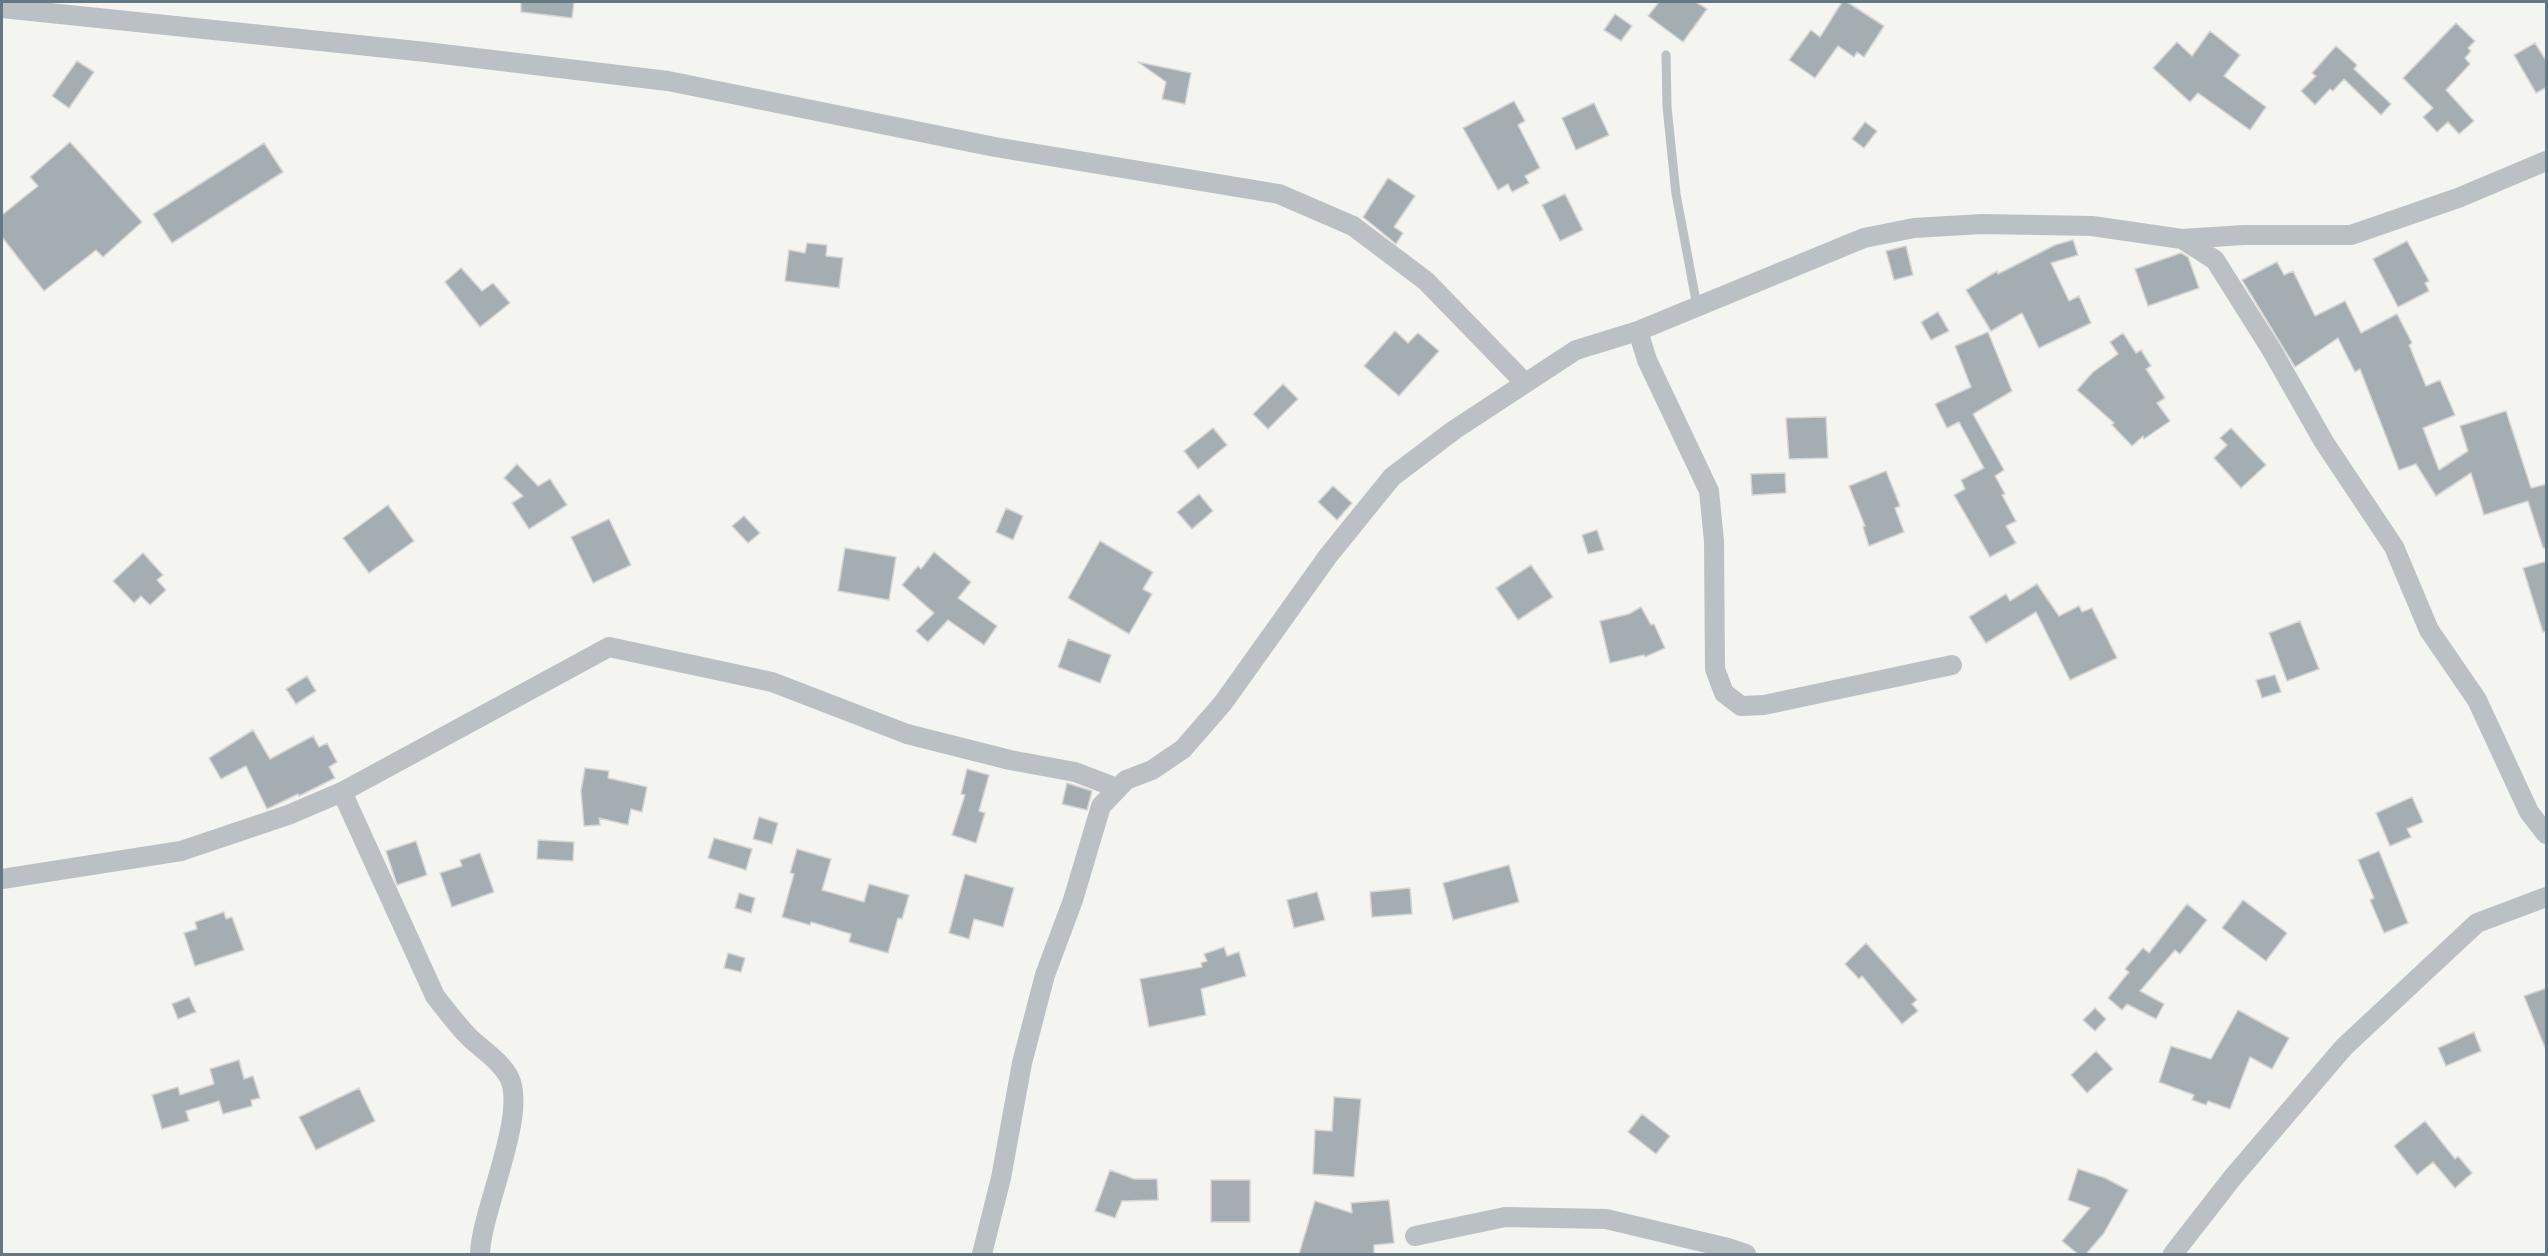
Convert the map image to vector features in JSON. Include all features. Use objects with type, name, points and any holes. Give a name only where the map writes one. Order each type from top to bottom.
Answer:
[{"type":"street","points":[[2,9],[426,52],[668,81],[984,145],[1279,194],[1353,226],[1426,281],[1525,383]]},
{"type":"street","points":[[982,1254],[1001,1178],[1023,1063],[1045,975],[1073,900],[1101,806],[1126,780],[1152,770],[1183,749],[1223,703],[1328,556],[1392,477],[1454,430],[1576,350],[1638,331],[1864,238],[1914,228],[1982,224],[2092,226],[2182,239],[2244,235],[2351,235],[2458,198],[2547,161]]},
{"type":"street","points":[[2182,239],[2216,260],[2271,349],[2324,442],[2394,547],[2429,630],[2477,700],[2529,812],[2547,834]]},
{"type":"street","points":[[1638,331],[1647,360],[1709,491],[1714,541],[1716,669],[1724,693],[1741,706],[1764,705],[1952,665]]},
{"type":"street","points":[[2,879],[181,851],[288,815],[342,792],[609,647],[771,682],[907,734],[1010,760],[1075,772],[1117,788]]},
{"type":"street","points":[[342,792],[435,996],[456,1023],[491,1055],[509,1077],[514,1108],[497,1185],[480,1235],[480,1254]]},
{"type":"street","points":[[2173,1254],[2233,1177],[2344,1047],[2477,923],[2547,897]]},
{"type":"street","points":[[1415,1236],[1505,1217],[1606,1219],[1746,1254]]},
{"type":"lane","points":[[1666,55],[1667,107],[1676,194],[1697,306]]},
{"type":"building","points":[[521,2],[574,2],[572,18],[521,12]]},
{"type":"building","points":[[1659,2],[1696,2],[1707,9],[1683,42],[1648,16]]},
{"type":"building","points":[[1842,2],[1847,2],[1884,26],[1864,57],[1857,52],[1854,57],[1838,46],[1815,78],[1789,60],[1811,30],[1820,37]]},
{"type":"building","points":[[1615,14],[1632,26],[1621,41],[1604,30]]},
{"type":"building","points":[[2456,23],[2475,41],[2468,48],[2471,51],[2465,58],[2470,64],[2446,90],[2474,121],[2459,134],[2448,122],[2437,132],[2423,117],[2433,108],[2403,78]]},
{"type":"building","points":[[2210,31],[2240,55],[2224,76],[2266,107],[2250,130],[2198,93],[2190,102],[2153,68],[2177,42],[2192,56]]},
{"type":"building","points":[[2535,43],[2547,62],[2547,87],[2536,93],[2514,55]]},
{"type":"building","points":[[2336,46],[2357,65],[2354,69],[2391,104],[2381,115],[2344,79],[2333,91],[2330,89],[2315,105],[2301,91],[2316,76],[2312,73]]},
{"type":"building","points":[[77,61],[94,72],[69,108],[52,96]]},
{"type":"building","points":[[1138,62],[1191,73],[1185,104],[1162,99],[1166,82]]},
{"type":"building","points":[[1514,101],[1525,121],[1518,125],[1540,168],[1525,176],[1529,183],[1512,192],[1508,184],[1498,190],[1463,128]]},
{"type":"building","points":[[1594,103],[1609,135],[1576,150],[1562,118]]},
{"type":"building","points":[[1865,122],[1877,131],[1864,148],[1852,139]]},
{"type":"building","points":[[70,142],[142,222],[103,257],[96,250],[44,291],[2,237],[2,215],[38,186],[30,177]]},
{"type":"building","points":[[264,143],[283,172],[172,243],[153,214]]},
{"type":"building","points":[[1388,178],[1415,196],[1394,227],[1403,233],[1396,244],[1363,217]]},
{"type":"building","points":[[1565,194],[1583,230],[1560,241],[1542,205]]},
{"type":"building","points":[[2073,240],[2078,255],[2051,263],[2069,301],[2079,296],[2091,323],[2039,348],[2022,313],[1991,331],[1966,290],[1997,271],[1998,274],[2055,245]]},
{"type":"building","points":[[2407,241],[2429,281],[2425,283],[2429,291],[2398,307],[2373,259]]},
{"type":"building","points":[[807,243],[827,245],[826,256],[843,258],[839,288],[785,281],[789,250],[805,253]]},
{"type":"building","points":[[1906,246],[1913,275],[1894,280],[1886,251]]},
{"type":"building","points":[[2181,253],[2188,257],[2199,288],[2148,306],[2135,269]]},
{"type":"building","points":[[2277,262],[2284,275],[2293,271],[2315,316],[2345,301],[2361,333],[2397,314],[2412,343],[2409,345],[2426,386],[2440,380],[2455,415],[2423,428],[2439,470],[2468,451],[2460,426],[2506,411],[2531,488],[2547,484],[2547,548],[2543,548],[2528,501],[2484,515],[2471,473],[2436,496],[2416,464],[2399,470],[2360,369],[2355,372],[2338,338],[2295,367],[2242,280]]},
{"type":"building","points":[[461,268],[482,291],[493,283],[510,303],[480,327],[445,282]]},
{"type":"building","points":[[1938,312],[1949,331],[1931,340],[1921,322]]},
{"type":"building","points":[[1395,331],[1408,343],[1418,333],[1439,351],[1399,396],[1364,366]]},
{"type":"building","points":[[1988,332],[2012,391],[1973,414],[2004,470],[1995,476],[2016,521],[2006,526],[2016,543],[1990,557],[1954,495],[1965,489],[1961,480],[1984,468],[1959,422],[1947,428],[1935,404],[1971,387],[1955,346]]},
{"type":"building","points":[[2123,333],[2136,353],[2141,350],[2151,366],[2146,369],[2165,398],[2157,403],[2170,421],[2144,439],[2143,436],[2132,446],[2112,425],[2114,423],[2077,390],[2093,372],[2118,354],[2110,342]]},
{"type":"building","points":[[1283,384],[1298,399],[1268,429],[1253,414]]},
{"type":"building","points":[[1826,417],[1828,458],[1789,459],[1786,418]]},
{"type":"building","points":[[1213,428],[1227,445],[1198,469],[1184,451]]},
{"type":"building","points":[[2231,428],[2266,465],[2241,488],[2214,458],[2227,445],[2220,438]]},
{"type":"building","points":[[517,464],[538,486],[550,479],[567,505],[529,529],[512,503],[523,496],[504,478]]},
{"type":"building","points":[[1886,471],[1900,506],[1895,508],[1904,532],[1869,546],[1863,527],[1865,526],[1849,486]]},
{"type":"building","points":[[1785,473],[1786,493],[1752,495],[1751,474]]},
{"type":"building","points":[[1333,486],[1352,503],[1337,520],[1318,502]]},
{"type":"building","points":[[1199,494],[1213,511],[1192,529],[1177,512]]},
{"type":"building","points":[[388,505],[414,541],[369,573],[343,538]]},
{"type":"building","points":[[1006,508],[1023,516],[1013,540],[996,532]]},
{"type":"building","points":[[744,516],[760,533],[748,543],[732,526]]},
{"type":"building","points":[[609,519],[631,565],[593,583],[571,537]]},
{"type":"building","points":[[1597,530],[1604,550],[1588,554],[1582,535]]},
{"type":"building","points":[[1100,541],[1153,572],[1143,589],[1152,594],[1129,634],[1068,598]]},
{"type":"building","points":[[845,548],[896,557],[889,600],[838,591]]},
{"type":"building","points":[[934,552],[971,582],[958,598],[997,626],[984,645],[948,620],[928,642],[916,631],[934,613],[902,585],[918,566],[921,569]]},
{"type":"building","points":[[143,553],[163,575],[157,580],[166,590],[150,605],[141,596],[134,603],[113,581]]},
{"type":"building","points":[[2547,561],[2547,631],[2543,632],[2523,568]]},
{"type":"building","points":[[1531,565],[1553,597],[1518,620],[1496,588]]},
{"type":"building","points":[[2037,584],[2059,616],[2079,606],[2082,612],[2092,608],[2117,658],[2070,680],[2036,612],[1986,643],[1969,617],[2006,594],[2010,601]]},
{"type":"building","points":[[1641,607],[1651,625],[1654,624],[1665,648],[1645,657],[1644,655],[1610,663],[1600,621],[1629,614]]},
{"type":"building","points":[[2300,621],[2319,669],[2287,681],[2269,633]]},
{"type":"building","points":[[1068,639],[1111,655],[1100,683],[1058,667]]},
{"type":"building","points":[[2275,675],[2281,692],[2262,698],[2256,680]]},
{"type":"building","points":[[307,676],[316,691],[296,704],[286,689]]},
{"type":"building","points":[[253,730],[270,759],[313,736],[319,747],[327,743],[337,762],[329,767],[335,778],[267,809],[246,766],[221,779],[209,758]]},
{"type":"building","points":[[585,768],[609,771],[608,778],[647,787],[642,812],[631,809],[628,825],[599,818],[600,825],[584,826],[581,791]]},
{"type":"building","points":[[967,769],[989,775],[979,811],[985,813],[976,843],[952,835],[965,795],[961,794]]},
{"type":"building","points":[[1067,783],[1092,791],[1087,810],[1062,804]]},
{"type":"building","points":[[2412,797],[2423,822],[2407,829],[2411,837],[2390,846],[2376,813]]},
{"type":"building","points":[[759,817],[778,823],[772,844],[753,839]]},
{"type":"building","points":[[714,838],[752,849],[746,870],[708,858]]},
{"type":"building","points":[[538,840],[574,842],[573,861],[537,859]]},
{"type":"building","points":[[416,841],[427,875],[397,885],[386,851]]},
{"type":"building","points":[[797,849],[831,859],[822,890],[864,902],[869,884],[909,895],[902,919],[898,918],[888,953],[849,942],[851,934],[811,922],[810,925],[782,917],[794,874],[790,873]]},
{"type":"building","points":[[2379,851],[2408,923],[2384,933],[2370,900],[2374,898],[2358,860]]},
{"type":"building","points":[[480,853],[494,892],[452,907],[440,873],[462,866],[460,860]]},
{"type":"building","points":[[1509,865],[1519,902],[1453,920],[1443,883]]},
{"type":"building","points":[[965,874],[1014,888],[1003,927],[974,919],[969,939],[949,933]]},
{"type":"building","points":[[1410,888],[1412,914],[1372,917],[1370,892]]},
{"type":"building","points":[[1317,892],[1325,920],[1294,928],[1287,900]]},
{"type":"building","points":[[739,893],[755,898],[751,913],[735,908]]},
{"type":"building","points":[[2243,900],[2287,933],[2266,961],[2222,928]]},
{"type":"building","points":[[2187,904],[2207,920],[2180,954],[2175,950],[2140,991],[2164,1004],[2156,1019],[2127,1004],[2122,1010],[2108,998],[2129,972],[2125,969],[2143,948],[2149,953]]},
{"type":"building","points":[[224,912],[226,919],[232,917],[244,950],[195,966],[184,933],[197,929],[195,922]]},
{"type":"building","points":[[1866,943],[1917,1000],[1912,1004],[1918,1011],[1902,1024],[1862,976],[1859,979],[1845,964]]},
{"type":"building","points":[[1224,947],[1227,956],[1239,952],[1246,976],[1201,989],[1206,1015],[1149,1027],[1140,979],[1202,967],[1201,963],[1207,961],[1204,954]]},
{"type":"building","points":[[728,953],[745,958],[741,972],[724,968]]},
{"type":"building","points":[[2547,988],[2547,1050],[2546,1050],[2524,996]]},
{"type":"building","points":[[189,997],[196,1012],[178,1019],[172,1004]]},
{"type":"building","points":[[2095,1008],[2106,1019],[2095,1031],[2083,1020]]},
{"type":"building","points":[[2238,1010],[2289,1038],[2272,1069],[2250,1057],[2230,1109],[2208,1101],[2206,1105],[2192,1100],[2194,1095],[2159,1082],[2171,1046],[2211,1059]]},
{"type":"building","points":[[2474,1032],[2481,1051],[2446,1066],[2438,1048]]},
{"type":"building","points":[[2096,1051],[2113,1069],[2087,1093],[2071,1075]]},
{"type":"building","points":[[239,1060],[244,1079],[253,1076],[260,1098],[251,1100],[252,1106],[223,1114],[219,1101],[186,1111],[189,1121],[162,1129],[152,1095],[178,1087],[180,1095],[214,1084],[210,1069]]},
{"type":"building","points":[[359,1088],[375,1121],[316,1150],[299,1117]]},
{"type":"building","points":[[1334,1097],[1361,1099],[1354,1177],[1313,1174],[1315,1130],[1332,1131]]},
{"type":"building","points":[[1642,1114],[1670,1136],[1656,1154],[1628,1132]]},
{"type":"building","points":[[2425,1121],[2455,1159],[2458,1156],[2472,1173],[2455,1188],[2433,1162],[2417,1175],[2394,1146]]},
{"type":"building","points":[[2078,1169],[2105,1178],[2128,1190],[2104,1233],[2086,1254],[2078,1254],[2062,1241],[2090,1208],[2068,1200]]},
{"type":"building","points":[[1110,1170],[1134,1179],[1157,1179],[1158,1200],[1122,1201],[1115,1218],[1095,1211]]},
{"type":"building","points":[[1211,1180],[1250,1180],[1250,1222],[1211,1222]]},
{"type":"building","points":[[1389,1200],[1394,1243],[1374,1245],[1374,1254],[1299,1254],[1315,1201],[1352,1213],[1351,1203]]}]
